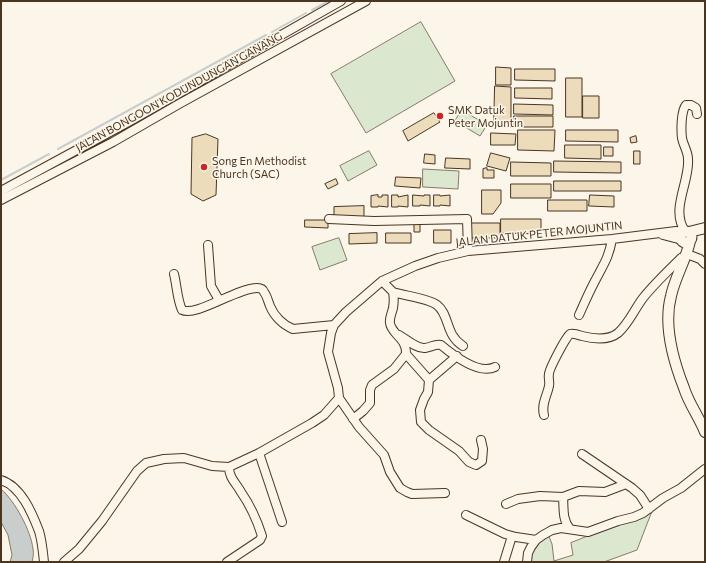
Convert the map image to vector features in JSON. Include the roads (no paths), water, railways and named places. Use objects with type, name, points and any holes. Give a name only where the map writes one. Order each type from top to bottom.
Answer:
[{"type":"main road","name":"JALAN DATUK PETER MOJUNTIN","points":[[686,237],[705,228]]},
{"type":"main road","name":"JALAN DATUK PETER MOJUNTIN","points":[[686,237],[705,234]]},
{"type":"main road","points":[[686,237],[683,259],[670,297],[668,325],[674,360],[684,389],[705,432]]},
{"type":"street","points":[[1,191],[132,120],[342,1]]},
{"type":"street","name":"JALAN BONGOON KODUNDUNGAN GANANG","points":[[1,200],[113,142],[366,1]]},
{"type":"street","points":[[686,237],[681,226],[680,205],[687,177],[688,158],[682,138],[682,115],[686,105],[691,104],[696,108],[697,114]]},
{"type":"street","points":[[329,219],[374,221],[467,219],[468,251]]},
{"type":"street","name":"JALAN DATUK PETER MOJUNTIN","points":[[341,400],[328,352],[329,340],[334,325],[363,296],[382,281],[415,266],[438,258],[468,251],[612,239],[676,231],[686,237]]},
{"type":"street","points":[[579,315],[604,266],[611,247],[612,239]]},
{"type":"street","points":[[208,245],[211,286],[219,300]]},
{"type":"street","points":[[544,416],[542,407],[549,384],[548,374],[567,336],[570,334],[576,334],[600,338],[610,337],[616,334],[630,321],[642,299],[650,290],[683,259],[700,259],[705,264]]},
{"type":"street","points":[[174,274],[180,305],[182,310],[185,312],[190,312],[236,293],[253,288],[259,288],[264,290],[273,312],[280,321],[289,328],[293,329],[334,325]]},
{"type":"street","points":[[382,281],[393,292],[430,301],[439,306],[452,334],[463,346]]},
{"type":"street","points":[[393,292],[394,304],[389,323],[405,346],[406,354],[429,380]]},
{"type":"street","points":[[398,335],[421,348],[426,348],[437,344],[441,345],[468,363],[479,368],[486,370],[495,367]]},
{"type":"street","points":[[353,419],[370,403],[370,390],[372,385],[394,368],[406,354]]},
{"type":"street","points":[[457,356],[429,380],[428,392],[420,410],[421,422],[429,430],[459,451],[472,464],[476,465],[482,461],[484,449],[481,440]]},
{"type":"street","points":[[229,472],[261,458],[324,415],[341,400],[353,419],[384,455],[390,472],[400,488],[412,494],[445,493]]},
{"type":"street","points":[[582,454],[640,495],[649,509]]},
{"type":"street","points":[[64,562],[79,550],[93,533],[137,471],[146,464],[164,459],[184,458],[229,472],[242,492],[262,536],[260,540],[227,562]]},
{"type":"street","points":[[261,458],[282,522]]},
{"type":"street","points":[[527,562],[528,553],[536,540],[552,530],[561,528],[588,532],[634,517],[649,509],[705,469]]},
{"type":"street","points":[[1,480],[14,488],[28,508],[39,532],[44,562]]},
{"type":"street","points":[[506,504],[518,499],[540,496],[563,498],[576,491],[605,492],[626,484]]},
{"type":"street","points":[[563,498],[564,517],[570,529]]},
{"type":"street","points":[[466,515],[505,534],[536,540]]},
{"type":"street","points":[[504,562],[512,536]]},
{"type":"waterway","points":[[312,10],[329,1]]},
{"type":"waterway","points":[[272,32],[306,13]]},
{"type":"waterway","points":[[58,149],[266,35]]},
{"type":"waterway","points":[[1,180],[49,154]]},
{"type":"place","name":"SMK Datuk Peter Mojuntin","points":[[440,116]]},
{"type":"place","name":"Song En Methodist Church (SAC)","points":[[204,167]]}]
